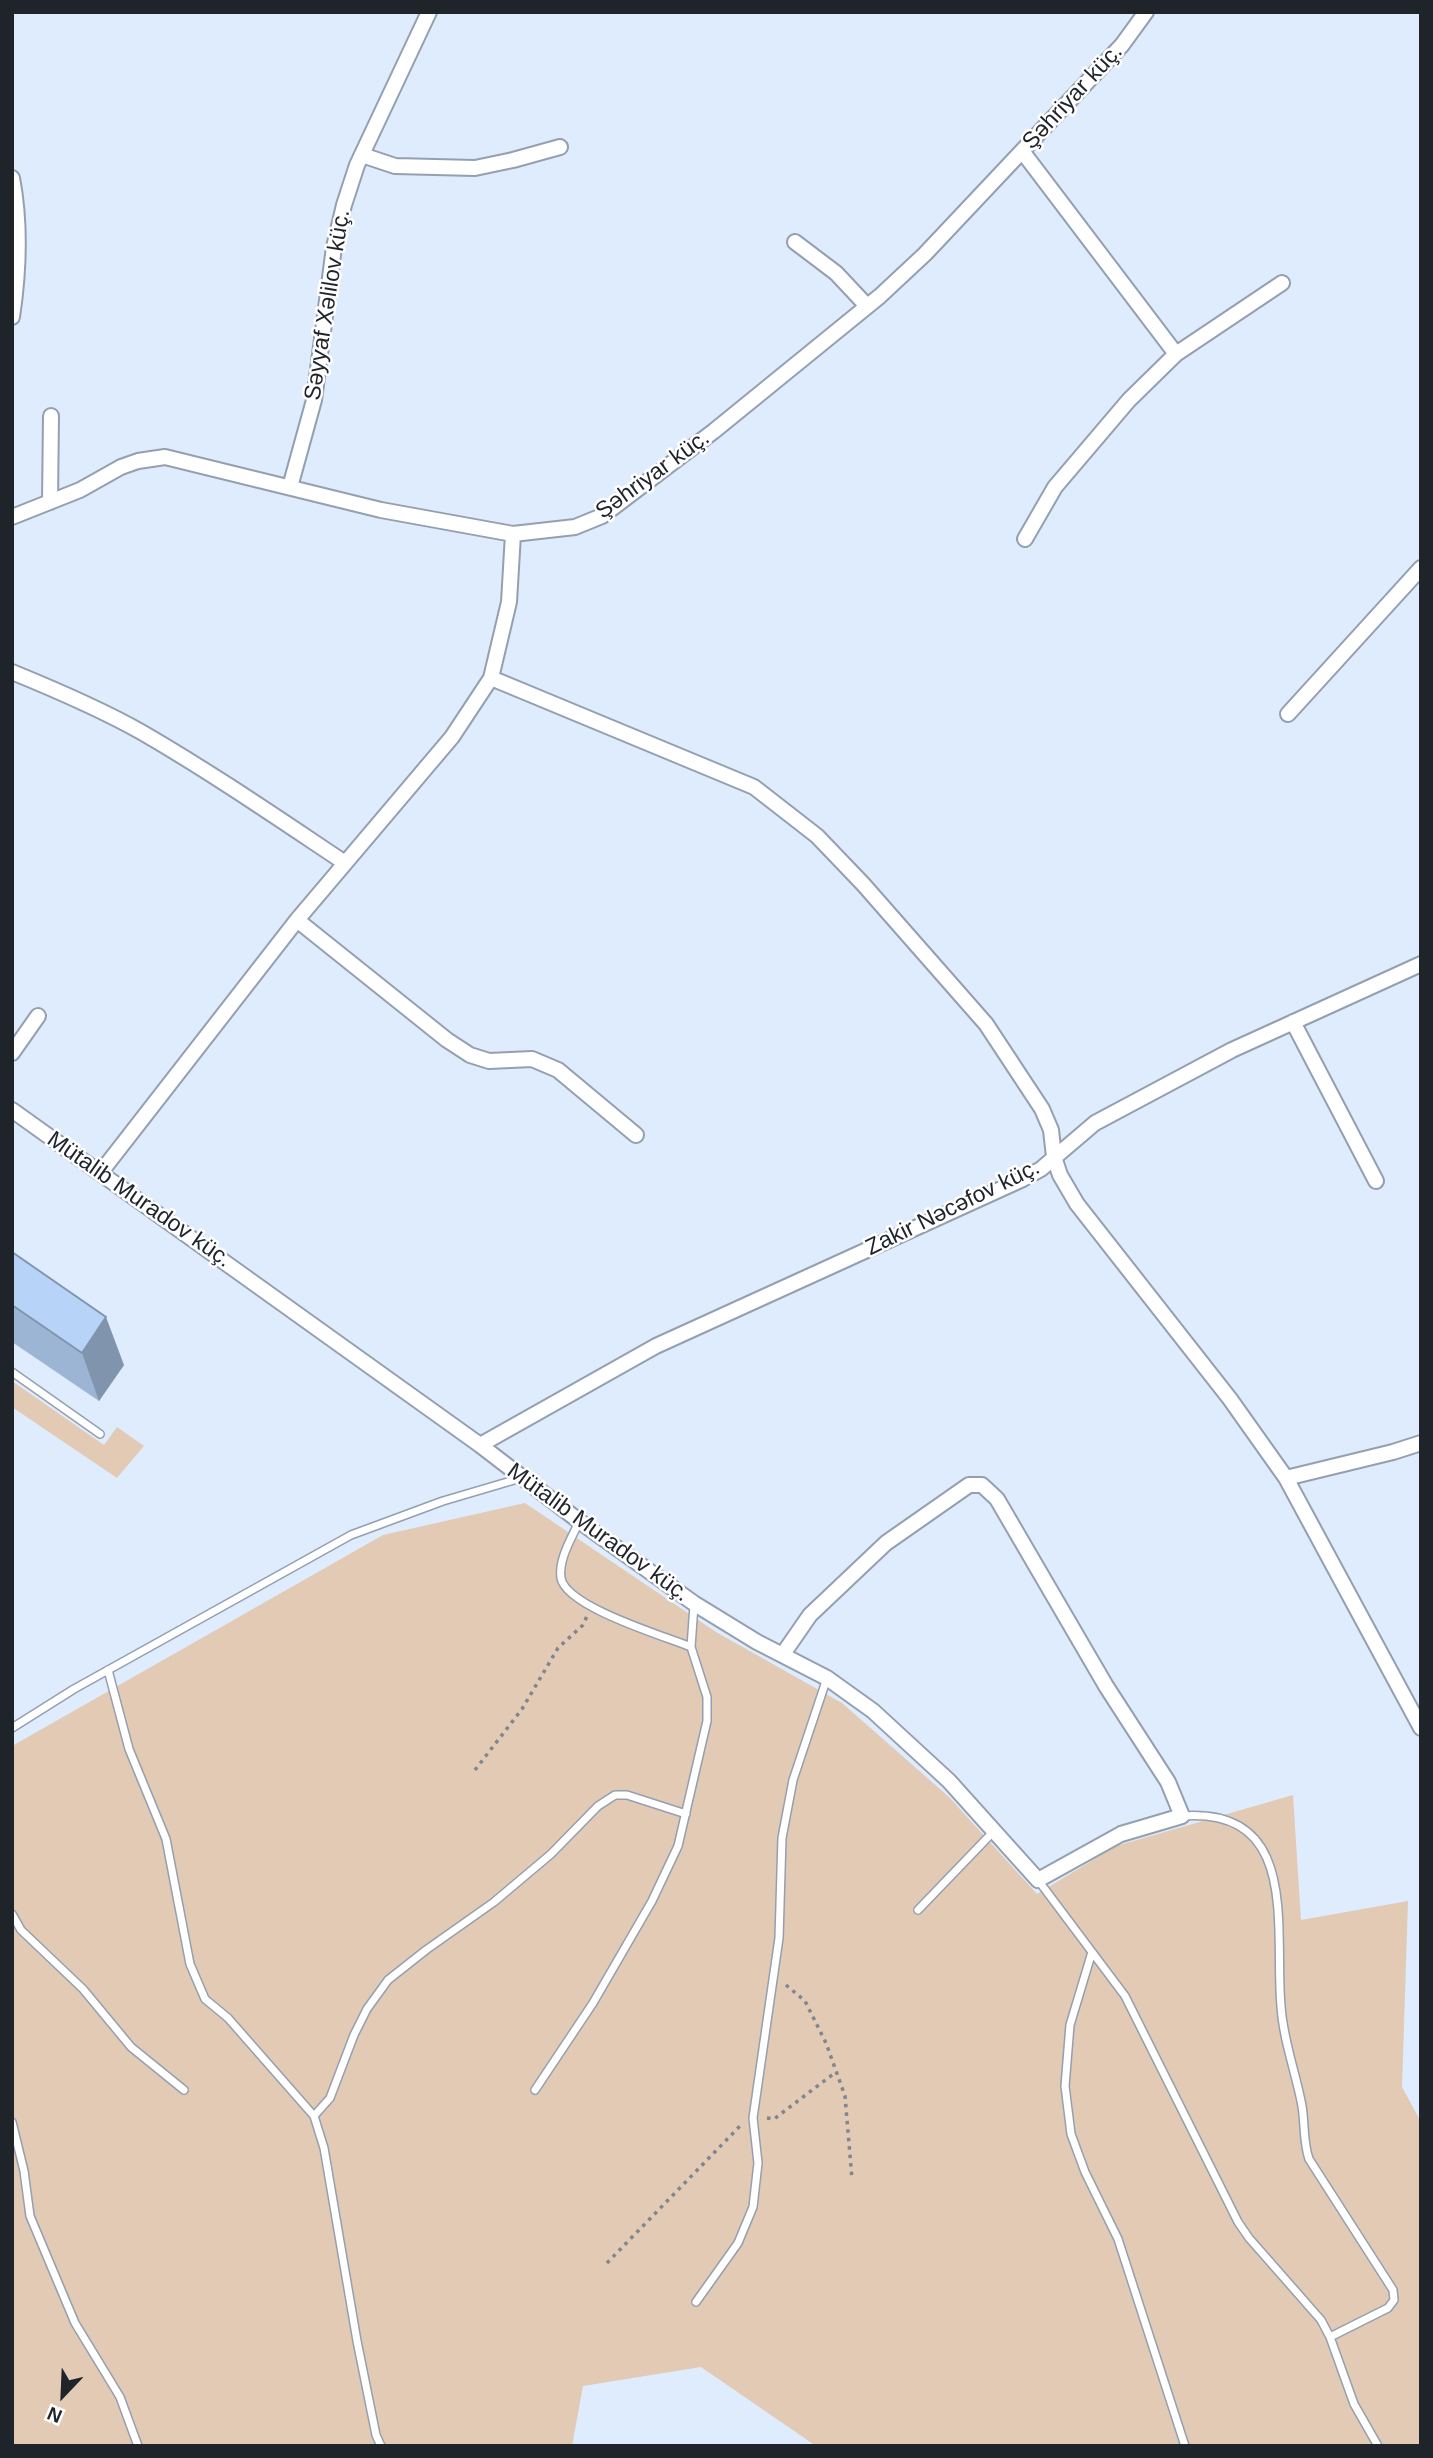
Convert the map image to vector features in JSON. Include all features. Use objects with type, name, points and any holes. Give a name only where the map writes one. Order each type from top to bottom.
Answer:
[{"type":"street","name":"Səyyaf Xəlilov küç.","points":[[290,486],[314,400],[334,247],[344,205],[362,155],[429,12]]},
{"type":"street","name":"Şəhriyar küç.","points":[[12,517],[80,490],[121,467],[165,457],[381,510],[513,534],[575,527],[602,516],[715,431],[867,306],[925,254],[1122,45],[1146,12]]},
{"type":"street","points":[[362,155],[395,166],[475,168],[560,147]]},
{"type":"street","points":[[1022,151],[1176,354]]},
{"type":"street","points":[[12,177],[19,226],[19,271],[12,317]]},
{"type":"street","points":[[795,242],[836,273],[867,306]]},
{"type":"street","points":[[1024,539],[1055,486],[1129,400],[1176,354],[1282,283]]},
{"type":"street","points":[[50,502],[51,416]]},
{"type":"street","points":[[101,1172],[297,920],[453,737],[491,678],[509,602],[513,534]]},
{"type":"street","points":[[1288,714],[1421,568]]},
{"type":"street","points":[[12,672],[141,732],[237,790],[345,863]]},
{"type":"street","points":[[491,678],[754,787],[817,836],[863,884],[986,1024],[1042,1110],[1051,1130],[1054,1157],[1060,1175],[1077,1204],[1230,1399],[1286,1478],[1419,1722]]},
{"type":"street","points":[[297,920],[447,1040],[470,1055],[489,1061],[532,1059],[558,1070],[636,1135]]},
{"type":"street","name":"Zakir Nəcəfov küç.","points":[[480,1445],[656,1346],[1023,1179],[1041,1169],[1095,1123],[1232,1050],[1421,964]]},
{"type":"street","points":[[12,1053],[38,1016]]},
{"type":"street","points":[[1293,1022],[1376,1181]]},
{"type":"street","name":"Mütalib Muradov küç.","points":[[12,1110],[480,1445],[579,1521],[695,1604],[827,1678],[873,1711],[949,1781],[1038,1880]]},
{"type":"street","points":[[1286,1478],[1421,1443]]},
{"type":"street","points":[[783,1654],[810,1615],[886,1544],[969,1485],[982,1485],[997,1499],[1106,1686],[1168,1782],[1182,1816],[1121,1834],[1038,1880]]},
{"type":"lane","points":[[12,1372],[100,1434]]},
{"type":"lane","points":[[12,1728],[108,1670],[351,1535],[443,1501],[522,1478]]},
{"type":"lane","points":[[579,1521],[562,1562],[561,1578],[570,1593],[590,1608],[691,1647]]},
{"type":"lane","points":[[535,2090],[593,2003],[652,1901],[678,1846],[707,1721],[707,1697],[691,1647],[695,1604]]},
{"type":"lane","points":[[108,1670],[130,1749],[166,1839],[190,1964],[205,1999],[228,2018],[314,2116],[324,2148],[357,2341],[376,2435],[381,2446]]},
{"type":"lane","points":[[696,2302],[738,2243],[753,2207],[758,2163],[753,2118],[779,1938],[782,1838],[793,1780],[827,1678]]},
{"type":"lane","points":[[314,2116],[330,2098],[354,2035],[367,2009],[388,1980],[494,1902],[551,1854],[598,1806],[615,1795],[627,1795],[686,1814]]},
{"type":"lane","points":[[1182,1816],[1206,1815],[1235,1822],[1251,1835],[1268,1859],[1276,1887],[1281,2008],[1301,2103],[1305,2147],[1393,2290],[1394,2300],[1388,2308],[1330,2337]]},
{"type":"lane","points":[[918,1910],[994,1831]]},
{"type":"lane","points":[[1038,1880],[1125,1996],[1248,2238],[1321,2320],[1330,2337],[1354,2404],[1378,2446]]},
{"type":"lane","points":[[12,1914],[21,1930],[83,1989],[131,2047],[184,2090]]},
{"type":"lane","points":[[1093,1952],[1070,2025],[1065,2087],[1071,2134],[1084,2172],[1118,2239],[1185,2446]]},
{"type":"lane","points":[[12,2122],[24,2171],[30,2216],[75,2323],[120,2398],[138,2446]]},
{"type":"path","points":[[475,1770],[522,1709],[558,1648],[583,1625],[590,1608]]},
{"type":"path","points":[[774,1975],[805,2001],[826,2043],[845,2096],[852,2179]]},
{"type":"path","points":[[607,2263],[736,2129],[753,2118],[774,2119],[836,2072]]},
{"type":"shaded area","points":[[12,1381],[104,1445],[117,1427],[144,1446],[117,1478],[12,1407]]},
{"type":"shaded area","points":[[525,1503],[716,1632],[842,1703],[949,1797],[1037,1894],[1116,1846],[1293,1795],[1301,1920],[1408,1901],[1402,2087],[1421,2122],[1421,2446],[816,2446],[701,2367],[583,2386],[572,2446],[12,2446],[12,1746],[383,1535]]},
{"type":"building","points":[[12,1252],[106,1317],[82,1353],[12,1305]]}]
